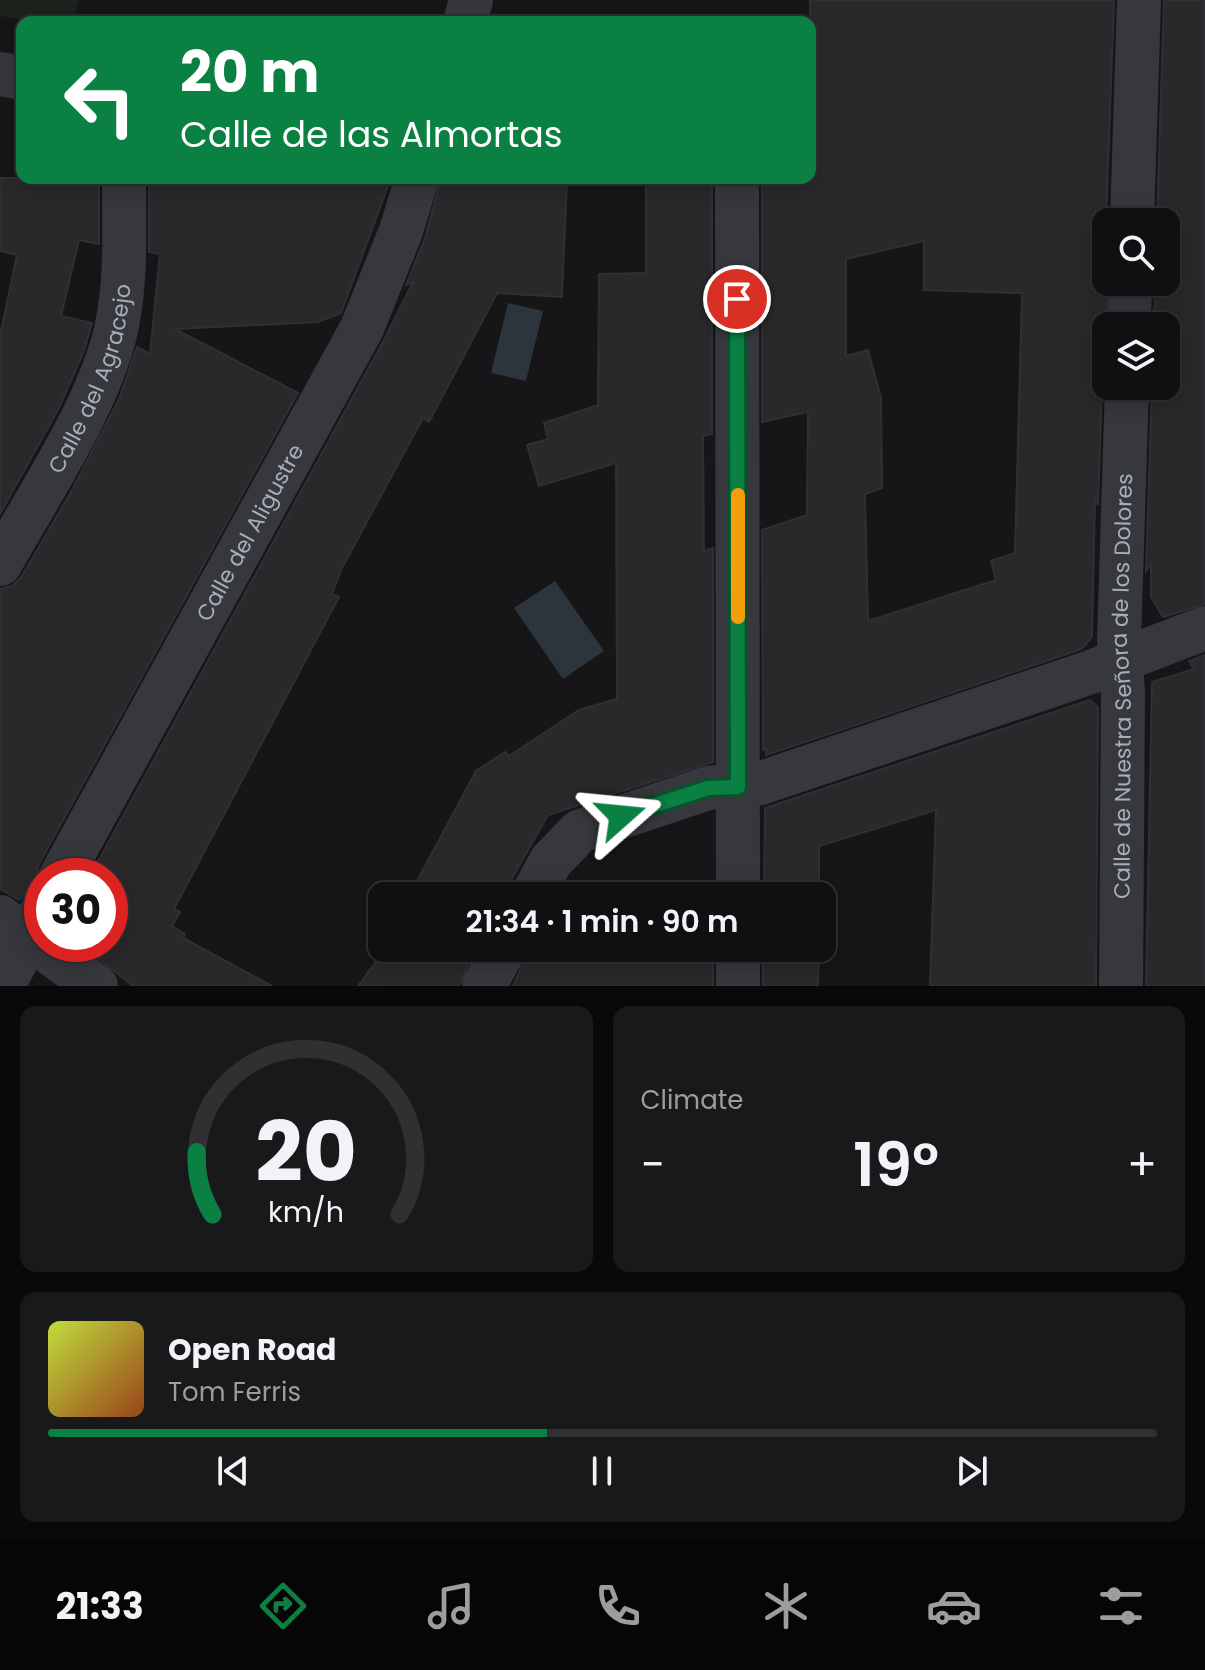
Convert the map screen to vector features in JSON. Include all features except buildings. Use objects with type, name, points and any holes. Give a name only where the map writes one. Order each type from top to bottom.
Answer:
[{"type":"street","points":[[1132,208],[1139,0]]},
{"type":"street","name":"Calle del Agracejo","points":[[0,564],[72,432],[111,347],[119,311],[124,184]]},
{"type":"street","name":"Calle del Aligustre","points":[[71,858],[362,328],[401,231],[415,184]]},
{"type":"street","points":[[737,184],[738,882]]},
{"type":"street","name":"Calle de Nuestra Señora de los Dolores","points":[[1121,986],[1121,660],[1127,400]]},
{"type":"street","points":[[540,882],[551,861],[569,839],[592,825],[708,788],[738,787],[791,773],[1121,660],[1205,628]]},
{"type":"street","points":[[3,986],[23,922],[96,986]]},
{"type":"street","points":[[484,986],[497,962]]},
{"type":"street","points":[[738,962],[738,986]]},
{"type":"shaded area","points":[[0,0],[79,0],[74,16],[16,16],[16,19],[0,16]]},
{"type":"shaded area","points":[[508,303],[543,311],[526,381],[491,373]]},
{"type":"shaded area","points":[[555,581],[604,651],[563,679],[514,608]]},
{"type":"slow traffic","points":[[738,495],[738,617]]},
{"type":"route","points":[[621,816],[708,788],[738,787],[737,299]]}]
